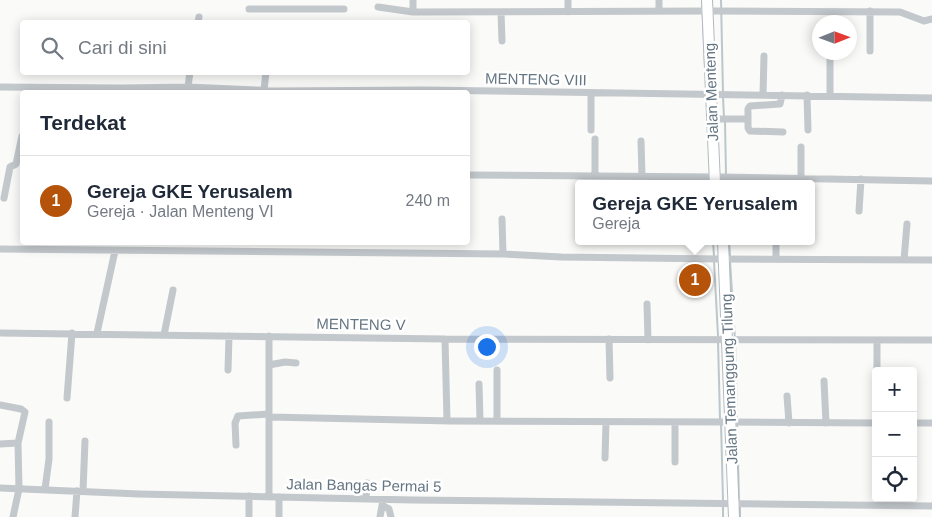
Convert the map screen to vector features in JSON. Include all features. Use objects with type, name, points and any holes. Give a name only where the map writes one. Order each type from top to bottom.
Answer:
[{"type":"street","points":[[305,8],[309,0]]},
{"type":"street","points":[[413,0],[413,12]]},
{"type":"street","points":[[568,0],[568,12]]},
{"type":"street","points":[[658,0],[659,12]]},
{"type":"street","points":[[378,8],[413,12],[659,12],[710,5],[902,12],[924,21],[932,19]]},
{"type":"street","points":[[710,5],[714,94],[718,119],[718,180]]},
{"type":"street","points":[[249,10],[344,9]]},
{"type":"street","points":[[870,11],[870,51]]},
{"type":"street","points":[[501,12],[502,41]]},
{"type":"street","points":[[763,95],[764,56]]},
{"type":"street","points":[[830,60],[830,96]]},
{"type":"street","points":[[188,87],[190,75]]},
{"type":"street","points":[[264,90],[266,75]]},
{"type":"street","name":"MENTENG VIII","points":[[0,87],[32,90],[158,90],[188,87],[233,90]]},
{"type":"street","name":"MENTENG VIII","points":[[470,91],[932,98]]},
{"type":"street","points":[[591,94],[591,130]]},
{"type":"street","name":"Jalan Menteng","points":[[714,94],[718,180]]},
{"type":"street","points":[[782,95],[781,104],[750,106],[748,109],[748,128],[750,131],[783,132]]},
{"type":"street","points":[[807,95],[808,130]]},
{"type":"street","points":[[718,119],[748,119]]},
{"type":"street","points":[[594,139],[595,176]]},
{"type":"street","points":[[641,141],[642,176]]},
{"type":"street","points":[[801,147],[802,177]]},
{"type":"street","points":[[4,198],[10,167],[19,164]]},
{"type":"street","points":[[470,175],[642,176],[718,180],[802,177],[932,181]]},
{"type":"street","points":[[859,212],[861,178]]},
{"type":"street","points":[[502,219],[503,254]]},
{"type":"street","points":[[904,260],[907,224]]},
{"type":"street","points":[[719,245],[721,259]]},
{"type":"street","name":"Jalan Temanggung Tilung","points":[[723,245],[721,259],[730,503],[734,517]]},
{"type":"street","points":[[776,245],[776,259]]},
{"type":"street","points":[[0,249],[932,260]]},
{"type":"street","points":[[98,333],[115,251]]},
{"type":"street","points":[[164,335],[173,290]]},
{"type":"street","points":[[647,304],[648,340]]},
{"type":"street","name":"MENTENG V","points":[[0,333],[445,339],[932,340]]},
{"type":"street","points":[[67,398],[72,333]]},
{"type":"street","points":[[228,370],[229,336]]},
{"type":"street","points":[[269,336],[269,497]]},
{"type":"street","points":[[445,339],[447,420]]},
{"type":"street","points":[[610,339],[610,378]]},
{"type":"street","points":[[877,340],[877,367]]},
{"type":"street","points":[[269,365],[285,362],[296,363]]},
{"type":"street","points":[[496,370],[497,421]]},
{"type":"street","points":[[824,380],[826,423]]},
{"type":"street","points":[[479,384],[480,420]]},
{"type":"street","points":[[787,396],[789,423]]},
{"type":"street","points":[[0,405],[21,409],[25,412],[18,443],[19,489],[13,517]]},
{"type":"street","points":[[236,445],[235,423],[238,416],[269,415],[497,421],[872,423]]},
{"type":"street","points":[[45,489],[49,458],[49,422]]},
{"type":"street","points":[[605,458],[606,422]]},
{"type":"street","points":[[674,462],[675,422]]},
{"type":"street","points":[[917,423],[932,423]]},
{"type":"street","points":[[75,517],[80,491],[85,441]]},
{"type":"street","points":[[0,444],[18,443]]},
{"type":"street","points":[[366,499],[367,483]]},
{"type":"street","name":"Jalan Bangas Permai 5","points":[[0,488],[139,494],[366,499],[383,503],[730,503],[932,506]]},
{"type":"street","points":[[249,496],[249,517]]},
{"type":"street","points":[[279,497],[279,517]]},
{"type":"street","points":[[380,517],[383,503]]},
{"type":"street","points":[[383,503],[389,509],[391,517]]},
{"type":"street","points":[[728,517],[730,503]]},
{"type":"waterway","points":[[702,0],[705,65]]},
{"type":"waterway","points":[[721,0],[723,93]]},
{"type":"waterway","points":[[723,97],[724,118]]},
{"type":"waterway","points":[[725,122],[726,175]]},
{"type":"waterway","points":[[713,245],[714,256]]},
{"type":"waterway","points":[[729,245],[730,256]]},
{"type":"waterway","points":[[714,261],[718,336]]},
{"type":"waterway","points":[[730,261],[735,340],[739,501]]},
{"type":"waterway","points":[[718,341],[720,419]]},
{"type":"waterway","points":[[721,423],[723,501]]},
{"type":"waterway","points":[[723,506],[723,517]]},
{"type":"waterway","points":[[740,506],[740,517]]},
{"type":"place","name":"Gereja GKE Yerusalem","points":[[695,280]]}]
